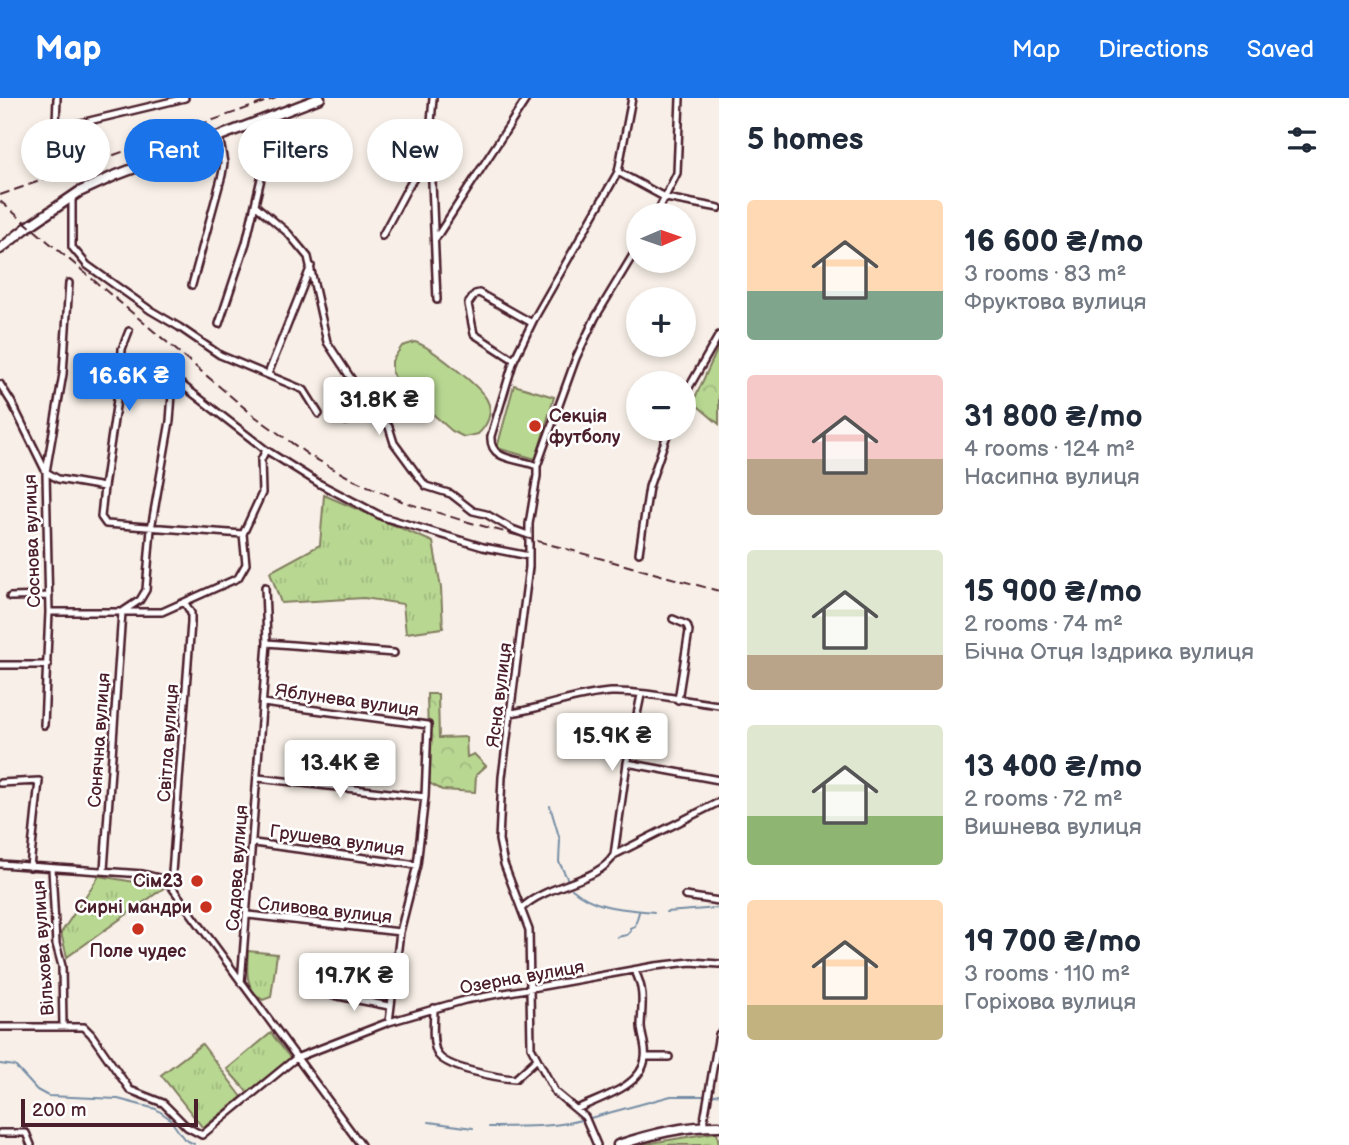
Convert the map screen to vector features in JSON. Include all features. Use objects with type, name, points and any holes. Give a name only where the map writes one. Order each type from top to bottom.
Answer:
[{"type":"main road","points":[[264,119],[320,98]]},
{"type":"main road","points":[[0,249],[72,197],[124,172]]},
{"type":"main road","points":[[618,1145],[652,1134],[719,1126]]},
{"type":"street","points":[[57,98],[56,124],[64,127],[185,98]]},
{"type":"street","points":[[432,119],[433,98]]},
{"type":"street","points":[[436,238],[527,98]]},
{"type":"street","points":[[537,466],[496,454],[491,444],[514,360],[532,323],[618,172],[632,98]]},
{"type":"street","points":[[663,203],[677,173],[680,98]]},
{"type":"street","points":[[618,172],[666,198],[719,208]]},
{"type":"street","points":[[192,285],[220,182]]},
{"type":"street","points":[[219,324],[246,243],[260,182]]},
{"type":"street","points":[[382,236],[412,182]]},
{"type":"street","points":[[433,182],[437,300]]},
{"type":"street","points":[[72,197],[72,247],[87,265],[220,355],[304,390],[319,414]]},
{"type":"street","points":[[255,205],[288,233],[308,257],[327,342],[358,389],[389,427],[394,443],[426,486],[451,494],[473,510],[528,535]]},
{"type":"street","points":[[268,374],[311,266]]},
{"type":"street","name":"Ясна вулиця","points":[[597,1145],[585,1118],[555,1092],[537,1059],[530,1036],[531,945],[527,920],[503,864],[499,840],[502,777],[530,567],[528,535],[537,466],[576,358],[595,318],[626,267]]},
{"type":"street","points":[[69,283],[63,374],[46,472],[58,479],[104,487]]},
{"type":"street","points":[[514,360],[474,334],[468,304],[475,294],[479,293],[532,323]]},
{"type":"street","points":[[129,331],[122,349],[102,521],[115,526],[243,534]]},
{"type":"street","points":[[696,375],[719,335]]},
{"type":"street","points":[[122,612],[141,600],[146,590],[151,529],[170,421],[172,394],[177,381],[266,450],[320,484],[383,517],[483,547],[528,556]]},
{"type":"street","name":"Соснова вулиця","points":[[0,384],[12,402],[46,472],[49,612],[44,725]]},
{"type":"street","points":[[346,421],[358,389]]},
{"type":"street","points":[[639,554],[649,487],[665,441]]},
{"type":"street","points":[[49,612],[162,612],[238,578],[246,565],[243,534],[262,494],[261,460],[266,450]]},
{"type":"street","name":"Садова вулиця","points":[[241,983],[254,843],[267,643],[265,587]]},
{"type":"street","points":[[9,597],[49,596]]},
{"type":"street","name":"Світла вулиця","points":[[172,886],[191,623],[191,613],[185,603]]},
{"type":"street","name":"Сонячна вулиця","points":[[104,870],[122,612]]},
{"type":"street","points":[[673,619],[687,625],[689,631],[678,700]]},
{"type":"street","points":[[267,643],[394,653]]},
{"type":"street","points":[[0,664],[48,665]]},
{"type":"street","points":[[510,713],[611,692],[719,705]]},
{"type":"street","points":[[522,908],[535,896],[579,880],[610,863],[614,856],[627,764],[641,695]]},
{"type":"street","name":"Яблунева вулиця","points":[[263,703],[428,725],[425,797]]},
{"type":"street","points":[[627,764],[719,780]]},
{"type":"street","points":[[258,778],[425,797],[417,865],[400,932],[389,1022]]},
{"type":"street","points":[[0,783],[39,781],[30,867]]},
{"type":"street","points":[[614,856],[719,802]]},
{"type":"street","name":"Грушева вулиця","points":[[254,843],[417,865]]},
{"type":"street","points":[[0,864],[143,874],[159,878],[172,886],[361,1145]]},
{"type":"street","name":"Вільхова вулиця","points":[[52,868],[56,944],[62,966],[63,1026]]},
{"type":"street","points":[[685,896],[719,901]]},
{"type":"street","name":"Сливова вулиця","points":[[248,915],[400,932]]},
{"type":"street","name":"Озерна вулиця","points":[[63,1026],[84,1027],[88,1030],[130,1090],[163,1103],[187,1127],[202,1135],[296,1058],[389,1022],[434,1008],[529,989],[691,962],[719,964]]},
{"type":"street","points":[[577,1109],[630,1082],[640,1071],[646,1058],[641,1028],[642,985],[635,971]]},
{"type":"street","points":[[323,993],[389,1006]]},
{"type":"street","points":[[434,1008],[435,1049],[440,1058],[487,1075],[515,1079],[537,1059]]},
{"type":"street","points":[[0,1027],[63,1026]]},
{"type":"street","points":[[703,1126],[719,1034]]},
{"type":"street","points":[[646,1058],[670,1057]]},
{"type":"street","points":[[0,1133],[26,1133],[31,1145]]},
{"type":"green space","points":[[415,342],[454,367],[483,394],[490,409],[489,418],[478,434],[464,437],[452,431],[399,384],[392,373],[392,361],[402,346]]},
{"type":"green space","points":[[719,346],[719,424],[696,405],[696,396]]},
{"type":"green space","points":[[514,385],[554,397],[536,459],[497,448]]},
{"type":"green space","points":[[324,495],[433,542],[441,588],[443,628],[406,633],[403,604],[364,598],[281,603],[270,572],[320,545]]},
{"type":"green space","points":[[427,694],[438,694],[439,738],[466,737],[467,757],[474,754],[486,766],[476,775],[475,792],[442,790],[429,783]]},
{"type":"green space","points":[[99,876],[165,887],[67,957],[61,933]]},
{"type":"green space","points":[[248,951],[277,954],[271,997],[263,1000],[252,991],[248,978]]},
{"type":"green space","points":[[271,1033],[291,1059],[249,1094],[227,1069]]},
{"type":"green space","points":[[202,1044],[242,1097],[203,1128],[161,1075]]},
{"type":"green space","points":[[717,1132],[719,1145],[639,1145]]},
{"type":"waterway","points":[[550,806],[560,840],[559,862],[567,878]]},
{"type":"waterway","points":[[572,889],[600,904],[654,912]]},
{"type":"waterway","points":[[666,912],[719,908]]},
{"type":"waterway","points":[[617,937],[627,935],[631,931],[639,912]]},
{"type":"waterway","points":[[0,1064],[15,1066],[37,1090],[48,1096],[118,1099],[156,1109],[169,1118],[184,1139],[194,1144]]},
{"type":"waterway","points":[[712,1096],[719,1094]]},
{"type":"waterway","points":[[590,1118],[671,1096],[704,1096]]},
{"type":"waterway","points":[[489,1127],[547,1125],[581,1120]]},
{"type":"waterway","points":[[429,1122],[473,1128]]},
{"type":"railway","points":[[0,195],[276,98]]},
{"type":"railway","points":[[0,201],[253,415],[310,456],[354,480],[404,502],[461,520],[719,591]]},
{"type":"place","name":"Секція футболу","points":[[535,426]]},
{"type":"place","name":"Сім23","points":[[197,881]]},
{"type":"place","name":"Сирні мандри","points":[[206,907]]},
{"type":"place","name":"Поле чудес","points":[[138,929]]}]
